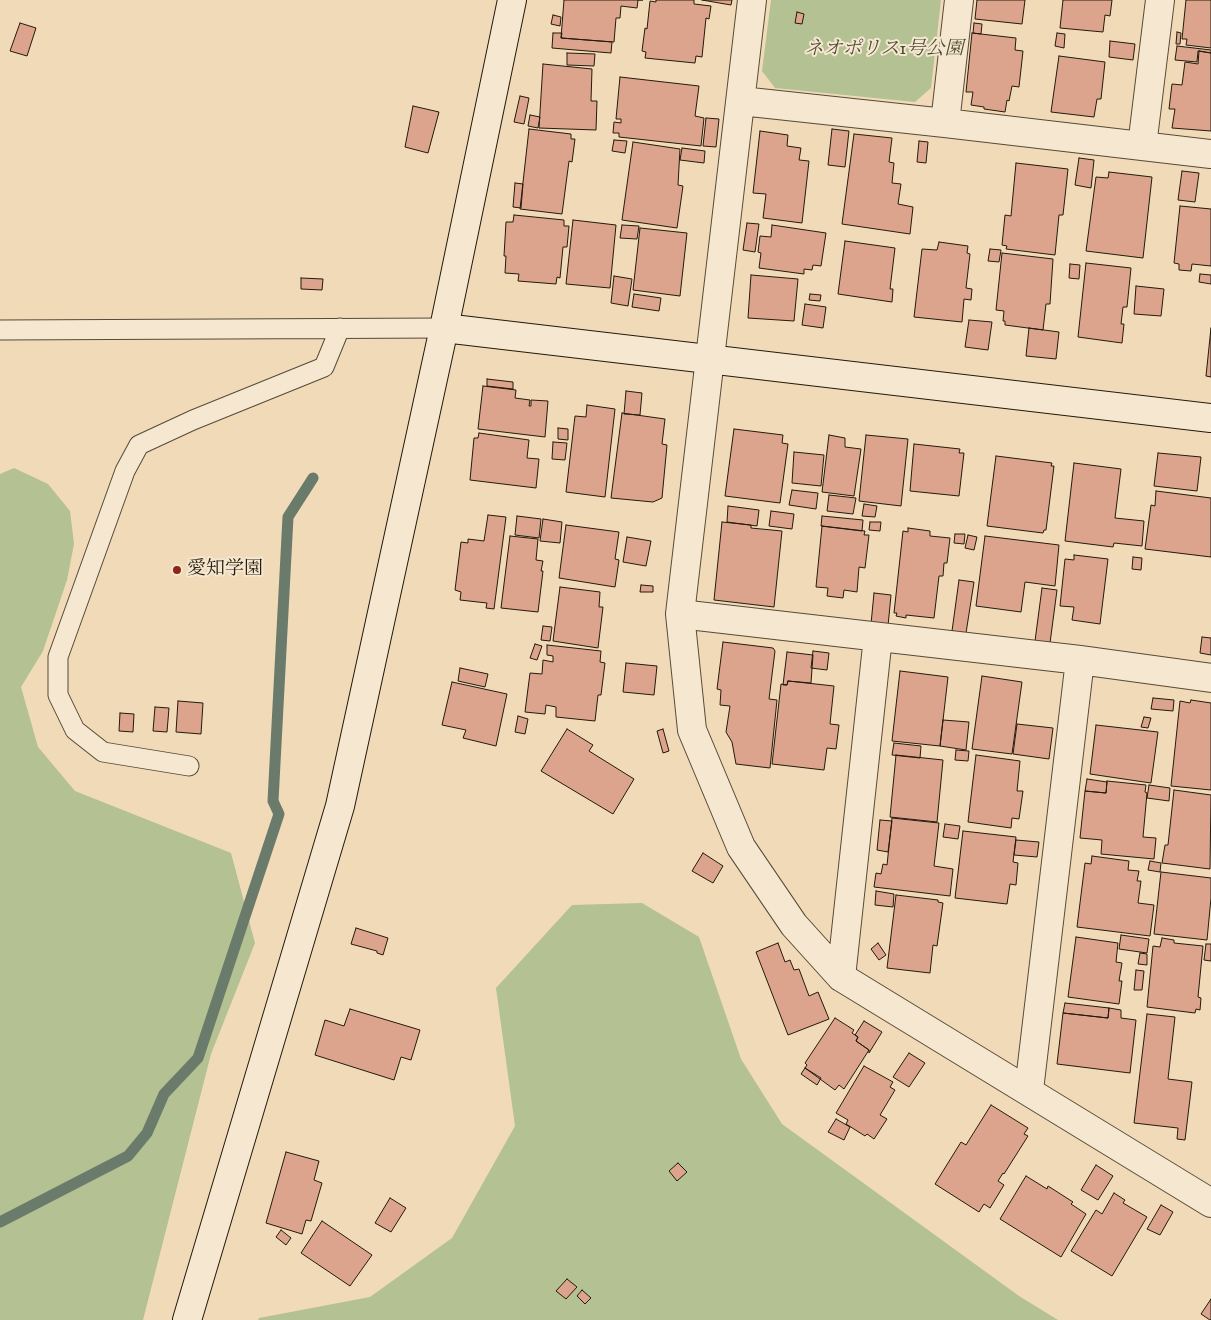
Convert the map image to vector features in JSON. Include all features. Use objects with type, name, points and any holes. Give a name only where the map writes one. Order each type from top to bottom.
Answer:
[{"type":"street","points":[[187,1320],[340,806],[444,328],[512,0]]},
{"type":"street","points":[[752,0],[742,101],[680,614],[692,730],[741,847],[794,925],[841,977],[1029,1090],[1211,1203]]},
{"type":"street","points":[[945,122],[959,0]]},
{"type":"street","points":[[1142,146],[1160,0]]},
{"type":"street","points":[[742,101],[945,122],[1211,154]]},
{"type":"street","points":[[444,328],[1211,418]]},
{"type":"street","points":[[680,614],[1080,660],[1211,678]]},
{"type":"street","points":[[841,977],[878,637]]},
{"type":"street","points":[[1029,1090],[1080,660]]},
{"type":"lane","points":[[189,766],[103,752],[75,730],[58,695],[58,657],[125,471],[139,445],[193,420],[324,367],[340,328]]},
{"type":"lane","points":[[0,331],[444,328]]},
{"type":"green space","name":"ネオポリス1号公園","points":[[771,0],[941,0],[931,88],[915,102],[775,88],[762,71]]},
{"type":"green space","points":[[14,468],[48,484],[70,511],[74,544],[67,580],[43,651],[21,687],[38,747],[75,791],[231,853],[255,943],[211,1054],[143,1320],[0,1320],[0,474]]},
{"type":"green space","points":[[642,903],[699,937],[741,1059],[782,1124],[1019,1296],[1058,1320],[258,1320],[259,1318],[370,1297],[452,1238],[515,1126],[496,988],[572,905]]},
{"type":"building","points":[[564,0],[638,0],[637,8],[621,6],[620,18],[616,18],[614,42],[561,38]]},
{"type":"building","points":[[656,0],[694,0],[694,4],[711,6],[709,19],[706,18],[702,57],[696,56],[695,63],[645,58],[646,52],[642,51],[650,1],[656,2]]},
{"type":"building","points":[[702,0],[732,0],[731,5]]},
{"type":"building","points":[[977,0],[1025,0],[1022,24],[975,19]]},
{"type":"building","points":[[1063,0],[1112,0],[1110,16],[1105,15],[1103,32],[1060,28]]},
{"type":"building","points":[[1186,0],[1211,0],[1211,48],[1186,45],[1187,39],[1182,39]]},
{"type":"building","points":[[797,12],[804,14],[802,24],[795,23]]},
{"type":"building","points":[[553,15],[561,17],[560,26],[551,24]]},
{"type":"building","points":[[20,23],[36,28],[27,56],[10,51]]},
{"type":"building","points":[[974,23],[982,24],[981,34],[973,33]]},
{"type":"building","points":[[1177,32],[1181,33],[1180,44],[1176,44]]},
{"type":"building","points":[[553,33],[562,33],[561,38],[612,42],[611,53],[552,48]]},
{"type":"building","points":[[972,33],[1016,38],[1015,50],[1023,51],[1019,87],[1012,86],[1005,112],[971,105],[973,92],[966,92]]},
{"type":"building","points":[[1057,33],[1065,34],[1064,48],[1055,46]]},
{"type":"building","points":[[1110,41],[1135,44],[1133,60],[1109,57]]},
{"type":"building","points":[[1177,46],[1211,50],[1211,53],[1198,51],[1197,62],[1175,60]]},
{"type":"building","points":[[1199,51],[1211,53],[1211,131],[1172,128],[1175,109],[1169,109],[1172,84],[1182,85],[1185,62],[1198,64]]},
{"type":"building","points":[[567,53],[595,54],[594,66],[567,65]]},
{"type":"building","points":[[1059,56],[1105,62],[1101,99],[1097,99],[1094,117],[1051,112]]},
{"type":"building","points":[[543,64],[592,69],[591,101],[597,101],[596,130],[539,128]]},
{"type":"building","points":[[620,77],[699,86],[695,116],[704,118],[701,146],[619,137],[619,133],[613,133],[614,122],[621,123],[621,119],[616,119]]},
{"type":"building","points":[[520,96],[529,98],[524,124],[514,122]]},
{"type":"building","points":[[413,106],[439,112],[428,153],[405,147]]},
{"type":"building","points":[[530,115],[540,117],[538,128],[528,126]]},
{"type":"building","points":[[706,118],[719,119],[716,147],[703,146]]},
{"type":"building","points":[[529,129],[571,134],[571,139],[575,139],[572,162],[569,161],[562,214],[520,209]]},
{"type":"building","points":[[832,129],[849,131],[845,167],[828,165]]},
{"type":"building","points":[[760,131],[788,135],[787,146],[801,148],[799,160],[809,161],[802,223],[763,218],[766,194],[753,193]]},
{"type":"building","points":[[854,134],[892,138],[889,162],[894,163],[892,183],[901,184],[898,204],[913,207],[910,234],[842,224]]},
{"type":"building","points":[[614,140],[627,141],[625,153],[612,151]]},
{"type":"building","points":[[919,141],[928,142],[926,163],[917,162]]},
{"type":"building","points":[[633,142],[680,149],[678,185],[683,186],[677,228],[622,220]]},
{"type":"building","points":[[682,148],[705,151],[704,163],[680,160]]},
{"type":"building","points":[[1079,158],[1094,160],[1091,188],[1075,185]]},
{"type":"building","points":[[1016,163],[1068,169],[1063,215],[1059,215],[1055,255],[1006,249],[1007,246],[1002,245],[1005,215],[1011,216]]},
{"type":"building","points":[[1182,171],[1199,173],[1195,202],[1178,200]]},
{"type":"building","points":[[1109,172],[1152,177],[1143,258],[1086,251],[1096,177],[1108,178]]},
{"type":"building","points":[[515,183],[523,184],[521,208],[513,207]]},
{"type":"building","points":[[1180,206],[1211,209],[1211,266],[1192,264],[1191,271],[1179,270],[1179,264],[1174,263]]},
{"type":"building","points":[[514,215],[564,220],[564,226],[569,226],[567,247],[563,247],[560,278],[557,277],[556,284],[518,281],[519,274],[505,273],[506,222],[513,222]]},
{"type":"building","points":[[573,220],[616,225],[610,288],[566,284]]},
{"type":"building","points":[[747,223],[759,224],[755,252],[743,250]]},
{"type":"building","points":[[622,225],[639,226],[637,239],[620,238]]},
{"type":"building","points":[[772,225],[826,233],[821,266],[813,265],[812,270],[804,269],[804,274],[759,268],[761,253],[758,252],[760,236],[771,237]]},
{"type":"building","points":[[640,228],[687,233],[680,296],[633,290]]},
{"type":"building","points":[[845,241],[895,248],[890,289],[893,289],[892,302],[838,294]]},
{"type":"building","points":[[939,242],[968,246],[967,253],[970,254],[966,288],[972,289],[971,300],[964,299],[962,322],[914,317],[922,249],[937,250]]},
{"type":"building","points":[[990,249],[1001,250],[999,262],[988,261]]},
{"type":"building","points":[[1002,253],[1053,259],[1050,304],[1046,304],[1043,330],[1005,325],[1005,321],[1003,321],[1004,311],[996,310]]},
{"type":"building","points":[[1086,263],[1131,268],[1127,307],[1123,307],[1121,324],[1124,324],[1122,343],[1078,337]]},
{"type":"building","points":[[1070,264],[1080,265],[1079,279],[1069,278]]},
{"type":"building","points":[[1200,274],[1211,275],[1211,284],[1199,282]]},
{"type":"building","points":[[751,275],[798,279],[794,321],[748,318]]},
{"type":"building","points":[[614,276],[632,279],[628,306],[611,303]]},
{"type":"building","points":[[301,278],[323,279],[322,290],[301,289]]},
{"type":"building","points":[[1136,286],[1164,289],[1161,316],[1134,314]]},
{"type":"building","points":[[634,294],[661,298],[659,311],[632,307]]},
{"type":"building","points":[[810,294],[821,295],[820,301],[809,300]]},
{"type":"building","points":[[805,304],[826,307],[823,328],[802,325]]},
{"type":"building","points":[[969,320],[992,322],[988,350],[965,347]]},
{"type":"building","points":[[1029,328],[1059,332],[1056,359],[1026,356]]},
{"type":"building","points":[[1211,328],[1211,377],[1206,376]]},
{"type":"building","points":[[487,379],[513,382],[513,389],[487,386]]},
{"type":"building","points":[[483,386],[516,390],[515,398],[530,400],[529,406],[531,406],[531,400],[548,401],[545,437],[478,429]]},
{"type":"building","points":[[626,391],[642,393],[640,415],[624,414]]},
{"type":"building","points":[[587,405],[615,409],[605,497],[566,492],[575,416],[586,417]]},
{"type":"building","points":[[622,413],[665,419],[662,444],[667,445],[662,498],[653,502],[611,498]]},
{"type":"building","points":[[558,428],[568,429],[568,440],[558,439]]},
{"type":"building","points":[[734,429],[783,435],[782,443],[788,444],[780,503],[725,496]]},
{"type":"building","points":[[479,433],[529,440],[527,458],[539,459],[536,488],[470,480],[474,438],[478,438]]},
{"type":"building","points":[[829,435],[845,438],[845,447],[861,449],[854,496],[822,492]]},
{"type":"building","points":[[866,435],[908,439],[901,506],[859,501]]},
{"type":"building","points":[[553,442],[567,443],[565,460],[552,459]]},
{"type":"building","points":[[914,444],[960,449],[959,453],[964,453],[959,496],[910,491]]},
{"type":"building","points":[[794,452],[824,455],[821,486],[792,483]]},
{"type":"building","points":[[1158,453],[1201,457],[1197,491],[1154,486]]},
{"type":"building","points":[[996,456],[1052,463],[1051,466],[1054,466],[1046,530],[1043,533],[987,526]]},
{"type":"building","points":[[1074,463],[1121,469],[1115,518],[1144,521],[1142,546],[1114,543],[1113,547],[1065,541]]},
{"type":"building","points":[[792,490],[818,493],[816,509],[789,505]]},
{"type":"building","points":[[1156,491],[1211,498],[1211,557],[1145,549],[1151,505],[1155,506]]},
{"type":"building","points":[[829,495],[856,498],[853,514],[827,511]]},
{"type":"building","points":[[864,504],[877,506],[875,517],[862,516]]},
{"type":"building","points":[[728,506],[759,510],[757,526],[727,522]]},
{"type":"building","points":[[771,511],[794,514],[792,529],[769,526]]},
{"type":"building","points":[[488,515],[506,517],[494,609],[486,608],[487,603],[460,600],[461,592],[455,590],[461,542],[468,543],[468,539],[484,541]]},
{"type":"building","points":[[517,516],[541,519],[539,538],[515,535]]},
{"type":"building","points":[[822,516],[863,520],[862,531],[821,526]]},
{"type":"building","points":[[543,519],[562,522],[560,543],[540,541]]},
{"type":"building","points":[[722,522],[751,525],[751,528],[782,531],[774,607],[714,600]]},
{"type":"building","points":[[870,522],[881,522],[880,531],[869,530]]},
{"type":"building","points":[[566,525],[619,532],[615,559],[619,560],[615,587],[559,578]]},
{"type":"building","points":[[822,526],[865,531],[864,535],[869,535],[865,568],[859,567],[857,592],[844,590],[843,598],[827,596],[828,588],[816,587]]},
{"type":"building","points":[[908,528],[930,531],[930,536],[950,538],[947,563],[944,563],[943,576],[939,576],[934,618],[906,615],[906,618],[896,616],[897,613],[894,613],[903,531],[908,532]]},
{"type":"building","points":[[955,534],[965,534],[964,544],[954,543]]},
{"type":"building","points":[[968,535],[977,537],[974,550],[965,548]]},
{"type":"building","points":[[510,536],[538,539],[536,560],[543,561],[541,571],[543,571],[538,612],[501,608]]},
{"type":"building","points":[[985,536],[1059,545],[1055,586],[1025,582],[1021,612],[976,606]]},
{"type":"building","points":[[627,537],[651,541],[646,566],[623,562]]},
{"type":"building","points":[[1074,555],[1108,559],[1100,624],[1072,620],[1074,607],[1060,606],[1065,559],[1074,560]]},
{"type":"building","points":[[1133,557],[1142,558],[1141,570],[1132,569]]},
{"type":"building","points":[[959,580],[974,582],[966,633],[952,631]]},
{"type":"building","points":[[641,585],[653,586],[653,592],[640,592]]},
{"type":"building","points":[[560,587],[600,592],[599,607],[603,607],[598,648],[553,641]]},
{"type":"building","points":[[1042,588],[1057,590],[1050,643],[1035,641]]},
{"type":"building","points":[[874,593],[891,595],[888,626],[871,624]]},
{"type":"building","points":[[543,626],[552,627],[550,641],[541,640]]},
{"type":"building","points":[[1202,637],[1211,638],[1211,655],[1200,653]]},
{"type":"building","points":[[723,642],[773,648],[775,651],[769,699],[777,700],[770,768],[736,764],[732,742],[726,732],[730,706],[720,705],[721,690],[717,689]]},
{"type":"building","points":[[535,644],[542,646],[537,660],[530,658]]},
{"type":"building","points":[[547,645],[601,651],[600,662],[605,663],[595,721],[556,717],[556,707],[546,705],[545,714],[525,712],[530,673],[542,674],[543,660],[553,662],[553,656],[547,655]]},
{"type":"building","points":[[813,651],[829,653],[827,670],[811,668]]},
{"type":"building","points":[[787,652],[813,655],[811,683],[788,681],[787,685],[783,685]]},
{"type":"building","points":[[626,663],[657,666],[654,695],[623,692]]},
{"type":"building","points":[[460,668],[488,674],[485,687],[458,681]]},
{"type":"building","points":[[900,671],[948,677],[940,746],[892,741]]},
{"type":"building","points":[[982,676],[1022,682],[1012,754],[972,749]]},
{"type":"building","points":[[788,681],[834,686],[830,724],[839,725],[836,749],[827,748],[824,770],[772,764],[781,684],[787,685]]},
{"type":"building","points":[[452,682],[507,694],[496,746],[463,738],[466,730],[442,725]]},
{"type":"building","points":[[1153,698],[1174,700],[1173,711],[1151,709]]},
{"type":"building","points":[[1191,700],[1211,703],[1211,790],[1171,786],[1180,701],[1190,703]]},
{"type":"building","points":[[178,701],[203,703],[201,734],[176,732]]},
{"type":"building","points":[[155,707],[169,708],[167,732],[153,731]]},
{"type":"building","points":[[120,713],[134,714],[133,732],[119,731]]},
{"type":"building","points":[[518,716],[528,719],[525,734],[515,732]]},
{"type":"building","points":[[1144,717],[1151,718],[1148,728],[1141,727]]},
{"type":"building","points":[[943,720],[969,722],[966,750],[940,746]]},
{"type":"building","points":[[1017,724],[1053,728],[1049,759],[1013,754]]},
{"type":"building","points":[[1096,725],[1158,732],[1151,783],[1090,774]]},
{"type":"building","points":[[567,729],[593,745],[589,751],[634,779],[613,814],[541,771]]},
{"type":"building","points":[[663,729],[669,751],[663,753],[657,731]]},
{"type":"building","points":[[894,743],[921,746],[920,758],[892,755]]},
{"type":"building","points":[[956,750],[969,751],[968,761],[955,760]]},
{"type":"building","points":[[896,755],[943,760],[937,822],[890,817]]},
{"type":"building","points":[[976,755],[1020,761],[1017,791],[1023,791],[1019,819],[1012,818],[1011,828],[968,822]]},
{"type":"building","points":[[1087,779],[1107,782],[1106,793],[1085,791]]},
{"type":"building","points":[[1107,781],[1146,785],[1143,837],[1156,838],[1154,859],[1101,854],[1102,840],[1080,838],[1085,791],[1106,793]]},
{"type":"building","points":[[1149,785],[1170,788],[1169,801],[1147,798]]},
{"type":"building","points":[[1174,790],[1211,795],[1210,869],[1162,863],[1165,845],[1168,845]]},
{"type":"building","points":[[892,818],[939,823],[934,866],[953,869],[950,896],[874,887],[876,873],[881,874],[883,864],[887,865]]},
{"type":"building","points":[[880,820],[892,821],[888,852],[877,850]]},
{"type":"building","points":[[945,824],[960,826],[958,839],[943,837]]},
{"type":"building","points":[[963,831],[1016,837],[1013,862],[1018,863],[1016,885],[1010,884],[1007,904],[955,898]]},
{"type":"building","points":[[1016,840],[1039,842],[1037,857],[1014,855]]},
{"type":"building","points":[[703,853],[723,866],[713,883],[692,871]]},
{"type":"building","points":[[1092,856],[1129,861],[1128,870],[1139,871],[1137,881],[1141,881],[1138,903],[1154,905],[1150,936],[1077,927],[1085,863],[1091,864]]},
{"type":"building","points":[[1150,861],[1161,863],[1160,872],[1148,870]]},
{"type":"building","points":[[1161,872],[1211,878],[1207,940],[1154,934]]},
{"type":"building","points":[[876,891],[894,894],[893,907],[875,905]]},
{"type":"building","points":[[896,895],[938,900],[938,902],[943,903],[937,946],[933,945],[930,973],[887,968]]},
{"type":"building","points":[[356,928],[388,938],[383,955],[377,953],[377,951],[351,944]]},
{"type":"building","points":[[1121,935],[1149,939],[1147,953],[1119,949]]},
{"type":"building","points":[[1076,937],[1118,943],[1116,962],[1122,963],[1119,981],[1122,981],[1119,1004],[1068,997]]},
{"type":"building","points":[[1162,938],[1174,940],[1174,943],[1203,946],[1198,997],[1201,998],[1200,1010],[1196,1009],[1195,1013],[1147,1007],[1153,946],[1160,947]]},
{"type":"building","points":[[778,943],[785,962],[790,960],[794,970],[799,969],[809,996],[818,992],[829,1019],[788,1035],[756,952]]},
{"type":"building","points":[[878,943],[886,955],[879,960],[871,949]]},
{"type":"building","points":[[1206,944],[1211,944],[1211,961],[1204,960]]},
{"type":"building","points":[[1140,953],[1147,954],[1147,965],[1138,964]]},
{"type":"building","points":[[1136,970],[1144,971],[1142,990],[1134,990]]},
{"type":"building","points":[[1065,1003],[1109,1008],[1108,1018],[1063,1013]]},
{"type":"building","points":[[1109,1008],[1121,1010],[1121,1018],[1136,1020],[1130,1073],[1057,1064],[1063,1013],[1108,1018]]},
{"type":"building","points":[[350,1009],[420,1030],[411,1060],[401,1057],[394,1080],[315,1055],[325,1020],[344,1026]]},
{"type":"building","points":[[1147,1014],[1175,1017],[1168,1079],[1192,1082],[1185,1140],[1177,1139],[1178,1128],[1134,1123]]},
{"type":"building","points":[[835,1018],[854,1030],[852,1033],[858,1037],[856,1041],[869,1050],[844,1089],[839,1085],[835,1090],[805,1068],[807,1065],[805,1063]]},
{"type":"building","points":[[864,1021],[882,1032],[869,1053],[869,1050],[856,1041],[858,1037],[855,1035]]},
{"type":"building","points":[[909,1053],[925,1063],[909,1087],[893,1077]]},
{"type":"building","points":[[864,1066],[893,1082],[890,1087],[895,1090],[880,1115],[887,1119],[874,1139],[867,1134],[865,1136],[846,1124],[848,1120],[836,1113]]},
{"type":"building","points":[[805,1068],[821,1078],[817,1085],[801,1074]]},
{"type":"building","points":[[991,1105],[1028,1128],[1024,1134],[1028,1136],[998,1181],[1004,1185],[990,1208],[984,1204],[979,1212],[935,1184],[961,1142],[966,1145]]},
{"type":"building","points":[[836,1119],[850,1127],[844,1140],[828,1132]]},
{"type":"building","points":[[286,1152],[319,1161],[314,1180],[322,1183],[311,1221],[306,1220],[302,1234],[266,1223]]},
{"type":"building","points":[[678,1163],[687,1172],[677,1181],[669,1171]]},
{"type":"building","points":[[1096,1165],[1113,1176],[1098,1200],[1081,1190]]},
{"type":"building","points":[[1026,1176],[1047,1189],[1048,1186],[1073,1202],[1071,1204],[1086,1214],[1061,1257],[1000,1219]]},
{"type":"building","points":[[1114,1193],[1125,1200],[1123,1203],[1147,1217],[1112,1276],[1071,1251],[1096,1210],[1102,1214]]},
{"type":"building","points":[[390,1198],[406,1208],[391,1232],[375,1223]]},
{"type":"building","points":[[1161,1205],[1173,1212],[1160,1235],[1147,1229]]},
{"type":"building","points":[[322,1221],[372,1255],[350,1286],[301,1253]]},
{"type":"building","points":[[281,1230],[291,1238],[286,1245],[276,1237]]},
{"type":"building","points":[[567,1279],[577,1287],[566,1299],[556,1291]]},
{"type":"building","points":[[582,1290],[591,1298],[585,1304],[577,1296]]},
{"type":"building","points":[[1211,1299],[1211,1320],[1210,1320],[1201,1314]]},
{"type":"waterway","points":[[0,1222],[128,1156],[147,1133],[164,1094],[198,1058],[279,814],[273,801],[288,517],[313,478]]},
{"type":"place","name":"愛知学園","points":[[177,570]]}]
